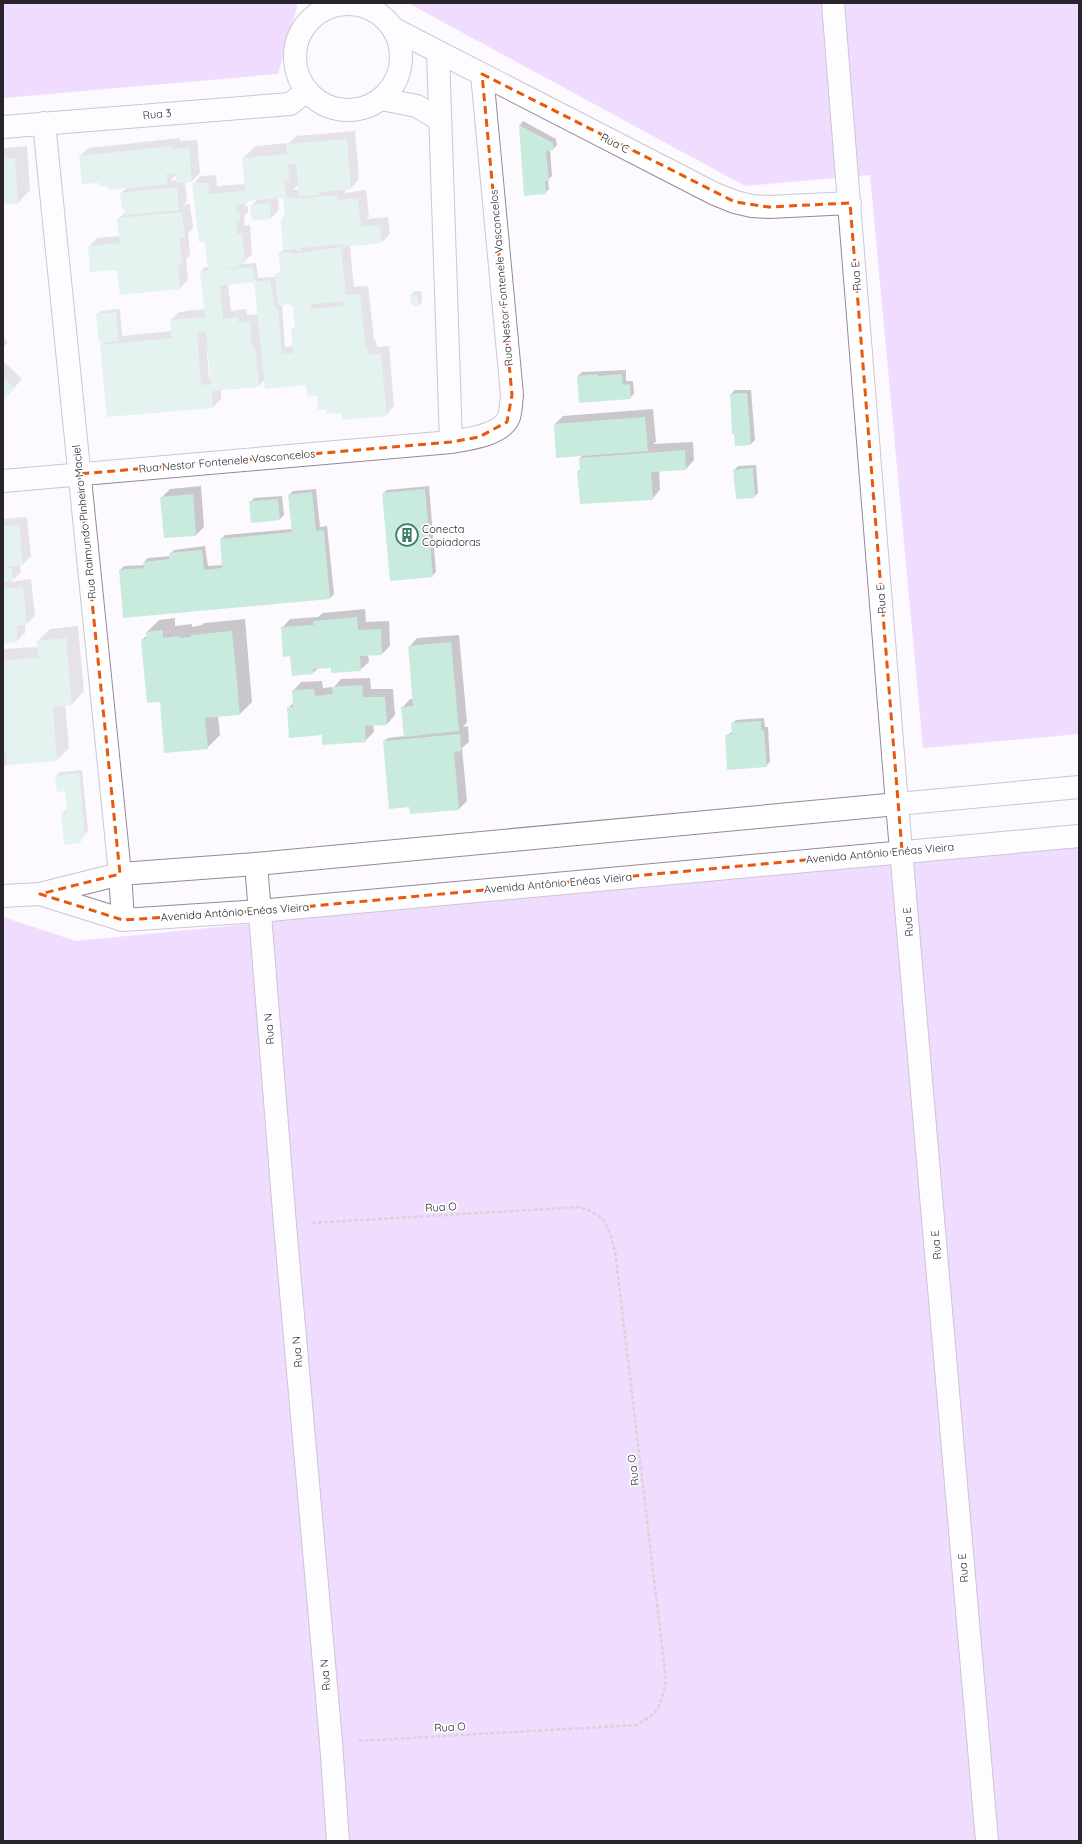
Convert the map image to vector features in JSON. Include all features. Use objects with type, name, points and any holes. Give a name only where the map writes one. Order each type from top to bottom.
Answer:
[{"type":"street","points":[[346,3],[365,6],[381,15],[394,28],[401,45],[402,62],[397,80],[387,94],[381,99],[372,105],[355,110],[338,109],[321,103],[307,91],[299,76],[295,60],[297,44],[303,28],[315,9],[346,3]]},
{"type":"street","name":"Rua E","points":[[833,3],[897,804],[987,1841]]},
{"type":"street","name":"Rua C","points":[[394,28],[715,194],[735,202],[769,207],[850,203]]},
{"type":"street","points":[[438,52],[451,442]]},
{"type":"street","name":"Rua Nestor Fontenele Vasconcelos","points":[[3,481],[451,442],[480,437],[503,425],[510,416],[512,396],[482,74]]},
{"type":"street","name":"Rua 3","points":[[3,127],[290,104],[307,91]]},
{"type":"street","points":[[381,99],[417,106],[440,120]]},
{"type":"street","name":"Rua Raimundo Pinheiro Maciel","points":[[44,123],[120,874],[122,920]]},
{"type":"street","name":"Avenida Antônio Enéas Vieira","points":[[3,896],[40,894],[120,874],[256,864],[1079,787]]},
{"type":"street","name":"Avenida Antônio Enéas Vieira","points":[[40,894],[122,920],[259,911],[1079,836]]},
{"type":"street","name":"Rua N","points":[[256,864],[285,1225],[331,1742],[338,1841]]},
{"type":"path","name":"Rua O","points":[[285,1225],[580,1207],[594,1212],[605,1220],[615,1251],[666,1680],[661,1705],[652,1716],[636,1725],[331,1742]]},
{"type":"highlighted area","points":[[482,74],[735,202],[769,207],[850,203],[902,851],[259,911],[123,920],[40,894],[120,874],[79,474],[451,442],[479,437],[507,422],[512,395]]},
{"type":"shaded area","points":[[3,3],[298,3],[278,74],[3,98]]},
{"type":"shaded area","points":[[408,3],[1079,3],[1079,734],[923,748],[870,175],[745,186]]},
{"type":"shaded area","points":[[1079,844],[1079,1841],[3,1841],[3,917],[76,941]]},
{"type":"building","points":[[519,125],[553,143],[553,150],[546,151],[549,181],[545,181],[546,194],[524,196]]},
{"type":"building","points":[[347,139],[351,189],[319,192],[319,195],[299,196],[296,163],[288,164],[289,180],[284,180],[287,197],[295,197],[295,199],[337,195],[337,200],[358,198],[361,226],[348,228],[380,225],[382,243],[342,247],[342,244],[301,248],[301,251],[297,251],[296,249],[283,250],[281,219],[285,218],[283,198],[246,201],[247,204],[236,205],[237,214],[240,213],[240,221],[236,222],[237,234],[242,233],[245,263],[239,264],[239,267],[208,270],[205,242],[199,242],[192,183],[208,183],[209,194],[245,191],[242,158],[287,154],[286,144]]},
{"type":"building","points":[[172,146],[172,149],[189,148],[192,182],[176,183],[175,174],[166,174],[168,184],[109,190],[108,186],[100,187],[100,183],[82,184],[79,156]]},
{"type":"building","points":[[15,158],[18,204],[3,205],[3,159]]},
{"type":"building","points":[[177,187],[179,210],[124,215],[120,193]]},
{"type":"building","points":[[270,203],[271,219],[252,221],[250,205]]},
{"type":"building","points":[[182,212],[185,238],[179,238],[182,264],[178,265],[180,289],[120,295],[117,270],[90,272],[88,246],[120,243],[117,218]]},
{"type":"building","points":[[341,247],[346,295],[360,294],[366,348],[368,348],[369,355],[381,354],[387,416],[342,420],[341,413],[326,414],[326,409],[318,410],[317,396],[307,397],[306,385],[265,389],[254,282],[270,280],[275,308],[278,308],[282,354],[293,353],[291,329],[295,329],[293,306],[290,306],[290,304],[278,306],[275,274],[281,274],[278,253],[291,252],[291,254]],"holes":[[[344,301],[344,306],[311,309],[311,304]]]},
{"type":"building","points":[[253,267],[254,282],[220,286],[223,319],[238,317],[239,323],[250,321],[252,347],[255,347],[259,387],[212,391],[213,408],[107,417],[100,345],[172,338],[170,320],[205,317],[200,271]],"holes":[[[206,332],[211,384],[201,385],[197,333]]]},
{"type":"building","points":[[417,294],[419,307],[415,307],[411,303],[410,295]]},
{"type":"building","points":[[116,312],[119,341],[99,343],[96,314]]},
{"type":"building","points":[[598,374],[598,376],[622,374],[623,385],[630,384],[631,399],[579,403],[577,376]]},
{"type":"building","points":[[3,378],[15,388],[3,401]]},
{"type":"building","points":[[747,393],[751,445],[735,446],[734,434],[732,434],[730,394]]},
{"type":"building","points":[[645,417],[648,451],[556,458],[554,424]]},
{"type":"building","points":[[685,450],[686,470],[651,472],[653,500],[580,504],[577,471],[580,471],[579,458]]},
{"type":"building","points":[[753,468],[755,498],[736,499],[733,470]]},
{"type":"building","name":"Conecta Copiadoras","points":[[425,489],[433,577],[390,581],[382,493]]},
{"type":"building","points":[[312,492],[316,531],[324,530],[330,599],[123,618],[119,570],[144,568],[143,562],[169,559],[169,553],[202,550],[204,570],[222,568],[220,539],[292,532],[288,495]]},
{"type":"building","points":[[193,494],[196,536],[164,538],[160,497]]},
{"type":"building","points":[[278,499],[280,520],[251,523],[249,501]]},
{"type":"building","points":[[19,525],[23,565],[6,567],[6,569],[12,568],[13,581],[3,582],[3,526]]},
{"type":"building","points":[[23,587],[27,625],[12,626],[17,627],[17,642],[3,644],[3,589]]},
{"type":"building","points":[[357,617],[358,630],[381,629],[382,655],[360,656],[361,671],[331,673],[331,668],[313,669],[313,674],[292,676],[290,656],[283,657],[281,627],[314,625],[313,621]]},
{"type":"building","points":[[163,630],[163,638],[179,636],[180,638],[191,637],[191,635],[232,631],[240,715],[205,718],[208,749],[164,753],[160,702],[147,703],[141,640],[146,639],[146,632]]},
{"type":"building","points":[[66,638],[72,705],[53,707],[57,761],[7,765],[6,753],[3,753],[3,660],[39,658],[36,641]]},
{"type":"building","points":[[451,642],[459,731],[404,737],[401,707],[413,706],[408,646]]},
{"type":"building","points":[[362,685],[363,697],[385,697],[387,725],[365,726],[366,742],[322,745],[322,735],[289,738],[287,707],[293,707],[292,690],[314,689],[315,696],[333,694],[332,687]]},
{"type":"building","points":[[761,721],[761,730],[764,730],[767,767],[727,770],[725,735],[732,734],[731,723]]},
{"type":"building","points":[[460,734],[461,751],[454,752],[459,810],[410,814],[409,807],[389,809],[383,741]]},
{"type":"building","points":[[79,773],[85,835],[80,843],[64,845],[61,813],[67,812],[65,791],[57,792],[55,776]]},
{"type":"place","name":"Conecta Copiadoras","points":[[407,535]]}]
